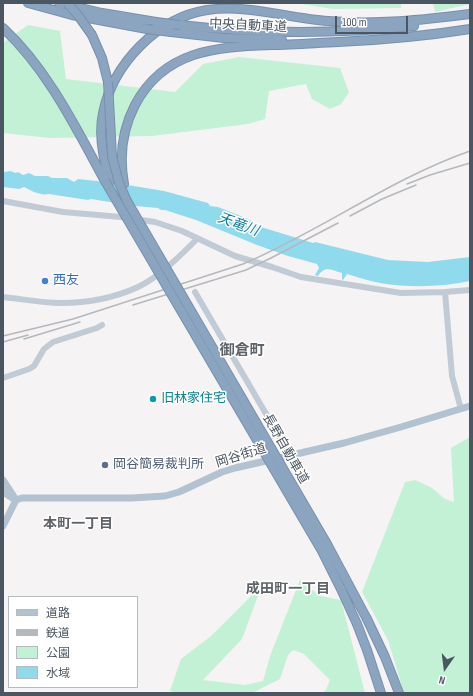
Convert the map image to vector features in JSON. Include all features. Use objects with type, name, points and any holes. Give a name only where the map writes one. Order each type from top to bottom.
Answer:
[{"type":"highway","name":"中央自動車道","points":[[28,3],[72,15],[171,32],[250,39],[314,40],[379,37],[470,26]]},
{"type":"highway","name":"中央自動車道","points":[[59,3],[102,13],[156,22],[249,31],[327,32],[397,28],[470,18]]},
{"type":"highway","points":[[67,3],[78,14],[92,35],[102,58],[109,85]]},
{"type":"highway","points":[[135,223],[110,181],[104,159],[101,123],[109,85],[133,54],[153,34],[164,26],[178,19],[206,10],[235,9],[317,20],[360,23],[424,20],[470,14]]},
{"type":"highway","points":[[3,28],[30,58],[51,88],[116,201],[135,223]]},
{"type":"highway","points":[[135,223],[122,174],[121,154],[127,122],[131,111],[143,92],[159,75],[180,60],[202,52],[244,46],[387,39],[470,29]]},
{"type":"highway","name":"長野自動車道","points":[[135,223],[323,537],[367,619],[385,657],[399,693]]},
{"type":"highway","name":"長野自動車道","points":[[135,223],[322,551],[342,589],[370,657],[381,693]]},
{"type":"main road","name":"岡谷街道","points":[[16,500],[22,498],[132,498],[165,496],[179,492],[222,472],[235,468],[344,443],[470,406]]},
{"type":"main road","points":[[3,480],[16,500]]},
{"type":"main road","points":[[3,490],[10,498],[16,500]]},
{"type":"main road","points":[[3,526],[16,500]]},
{"type":"street","points":[[3,201],[63,212],[143,220],[167,226],[235,256],[272,266],[301,277],[402,293],[470,290]]},
{"type":"street","points":[[3,297],[60,303],[105,298],[139,286],[180,256],[197,239]]},
{"type":"street","points":[[195,292],[290,455]]},
{"type":"street","points":[[445,292],[452,376],[461,409]]},
{"type":"street","points":[[3,378],[34,366],[44,349],[53,342],[102,325]]},
{"type":"green space","points":[[296,3],[401,3],[401,8],[333,9]]},
{"type":"green space","points":[[433,3],[470,3],[470,4],[435,12]]},
{"type":"green space","points":[[28,25],[60,31],[66,79],[175,92],[203,64],[239,57],[340,68],[349,92],[341,104],[330,109],[312,99],[306,84],[269,91],[265,119],[248,124],[152,136],[50,138],[3,133],[3,43]]},
{"type":"green space","points":[[470,437],[470,693],[404,693],[388,640],[362,592],[405,482],[415,480],[432,488],[445,499],[454,502],[451,448]]},
{"type":"green space","points":[[300,580],[320,596],[341,600],[365,693],[322,693],[326,690],[330,680],[304,654],[293,650],[288,655],[280,679],[252,693],[178,693],[170,691],[181,659],[211,636],[262,585],[242,639],[203,680],[245,685],[263,681],[270,656]]},
{"type":"water","name":"天竜川","points":[[3,171],[18,172],[23,175],[29,173],[35,176],[67,178],[74,182],[78,179],[164,191],[208,203],[210,206],[218,207],[248,219],[261,227],[313,243],[315,242],[388,260],[428,262],[470,257],[470,281],[437,286],[391,285],[347,274],[343,280],[342,273],[328,269],[323,270],[318,276],[315,275],[319,268],[317,264],[288,256],[196,220],[158,208],[42,194],[24,187],[19,189],[3,187]]},
{"type":"railway","points":[[3,336],[73,319],[243,264],[272,251],[412,176],[470,151]]},
{"type":"railway","points":[[407,184],[430,175],[470,163]]},
{"type":"railway","points":[[350,216],[382,199],[416,185]]},
{"type":"railway","points":[[133,305],[246,270],[338,223]]},
{"type":"railway","points":[[24,339],[80,322]]},
{"type":"railway","points":[[3,342],[28,335]]},
{"type":"place","name":"西友","points":[[45,281]]},
{"type":"place","name":"旧林家住宅","points":[[153,399]]},
{"type":"place","name":"岡谷簡易裁判所","points":[[105,465]]},
{"type":"district","name":"御倉町","points":[[242,351]]},
{"type":"district","name":"本町一丁目","points":[[78,524]]},
{"type":"district","name":"成田町一丁目","points":[[288,589]]}]
